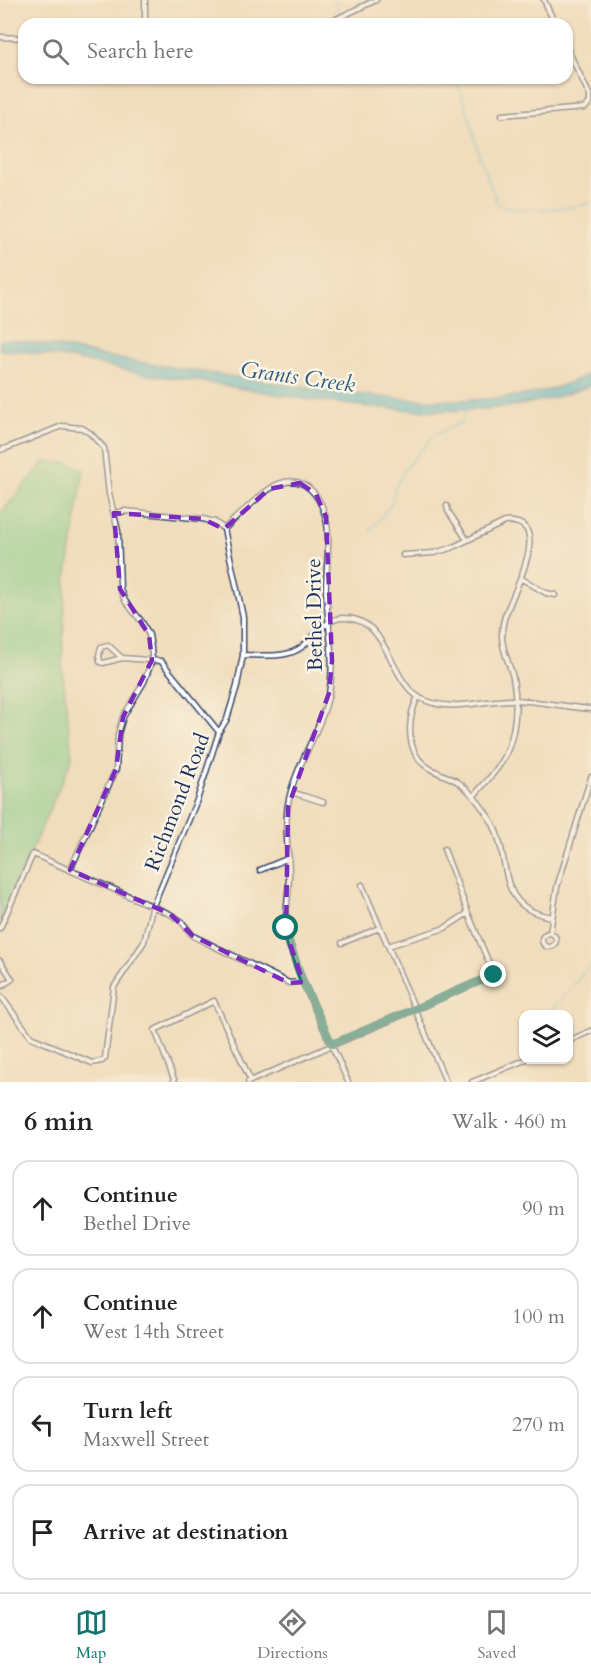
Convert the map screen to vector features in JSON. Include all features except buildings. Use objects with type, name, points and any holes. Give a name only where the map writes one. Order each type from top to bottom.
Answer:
[{"type":"street","points":[[145,0],[145,18]]},
{"type":"street","points":[[338,18],[376,0]]},
{"type":"street","points":[[544,0],[552,18]]},
{"type":"street","points":[[0,37],[18,38]]},
{"type":"street","points":[[502,115],[585,108],[590,102],[590,96],[573,61]]},
{"type":"street","points":[[0,450],[56,427],[72,426],[90,433],[104,448],[109,494],[120,548],[120,589],[125,601],[149,635],[152,660],[144,682],[123,717],[118,734],[119,751],[116,769],[70,870]]},
{"type":"street","name":"Bethel Drive","points":[[224,529],[269,489],[280,484],[300,483],[316,494],[323,505],[328,535],[326,570],[332,661],[329,693],[324,712],[291,792],[286,827],[289,878],[286,932],[303,982],[348,1082]]},
{"type":"street","points":[[447,506],[467,540]]},
{"type":"street","points":[[114,513],[126,511],[203,519],[215,522],[224,529]]},
{"type":"street","points":[[403,555],[434,553],[505,522],[513,521],[521,524],[530,540],[522,579],[507,609],[501,635],[513,678],[516,700],[514,723],[505,756],[474,796]]},
{"type":"street","name":"Richmond Road","points":[[0,995],[31,1037],[92,1064],[105,1058],[114,987],[144,942],[152,908],[198,800],[219,732],[227,719],[243,655],[243,617],[224,529]]},
{"type":"street","points":[[522,579],[546,593],[555,595]]},
{"type":"street","points":[[243,655],[295,652],[328,624],[345,618],[368,626],[377,635],[399,673],[418,697],[445,706],[516,700],[591,709]]},
{"type":"street","points":[[122,658],[108,645],[101,647],[100,659],[103,663],[122,658],[161,661],[219,732]]},
{"type":"street","points":[[418,697],[410,715],[412,744],[418,759],[429,768],[458,782],[474,796],[496,833],[506,877],[512,892],[531,911],[552,917]]},
{"type":"street","points":[[550,933],[557,887],[591,777]]},
{"type":"street","points":[[291,792],[323,802]]},
{"type":"street","points":[[175,1082],[155,1030],[214,1001],[250,1081],[494,975],[444,849]]},
{"type":"street","points":[[0,928],[33,854],[181,921],[193,936],[289,983],[303,982]]},
{"type":"street","points":[[260,870],[288,858]]},
{"type":"street","points":[[362,885],[446,1082]]},
{"type":"street","points":[[388,946],[445,928],[468,913]]},
{"type":"street","points":[[342,944],[379,928]]},
{"type":"street","points":[[0,961],[12,979],[0,987]]},
{"type":"street","points":[[573,1039],[591,1031]]},
{"type":"street","points":[[471,1082],[519,1062]]},
{"type":"highlighted area","points":[[300,483],[316,494],[326,517],[332,661],[329,693],[288,807],[286,932],[303,982],[289,983],[193,936],[170,914],[70,870],[116,769],[123,717],[152,660],[149,635],[120,589],[114,513],[203,519],[224,529],[269,489]]},
{"type":"green space","points":[[45,461],[69,463],[84,470],[66,581],[62,665],[72,758],[0,922],[0,514]]},
{"type":"water","points":[[0,340],[46,345],[137,362],[322,390],[398,398],[473,400],[510,397],[545,391],[591,373],[591,385],[548,399],[502,407],[454,411],[405,410],[307,399],[143,374],[54,356],[0,350]]},
{"type":"waterway","points":[[335,0],[337,11],[341,13]]},
{"type":"waterway","points":[[458,84],[479,155],[497,203],[530,209],[570,207],[591,203]]},
{"type":"waterway","points":[[370,531],[391,504],[404,470],[434,435],[461,423],[467,409]]},
{"type":"waterway","points":[[551,1010],[591,965]]},
{"type":"route","points":[[286,928],[303,982],[332,1044],[494,975]]},
{"type":"water label","name":"Grants Creek","points":[[298,376]]}]
